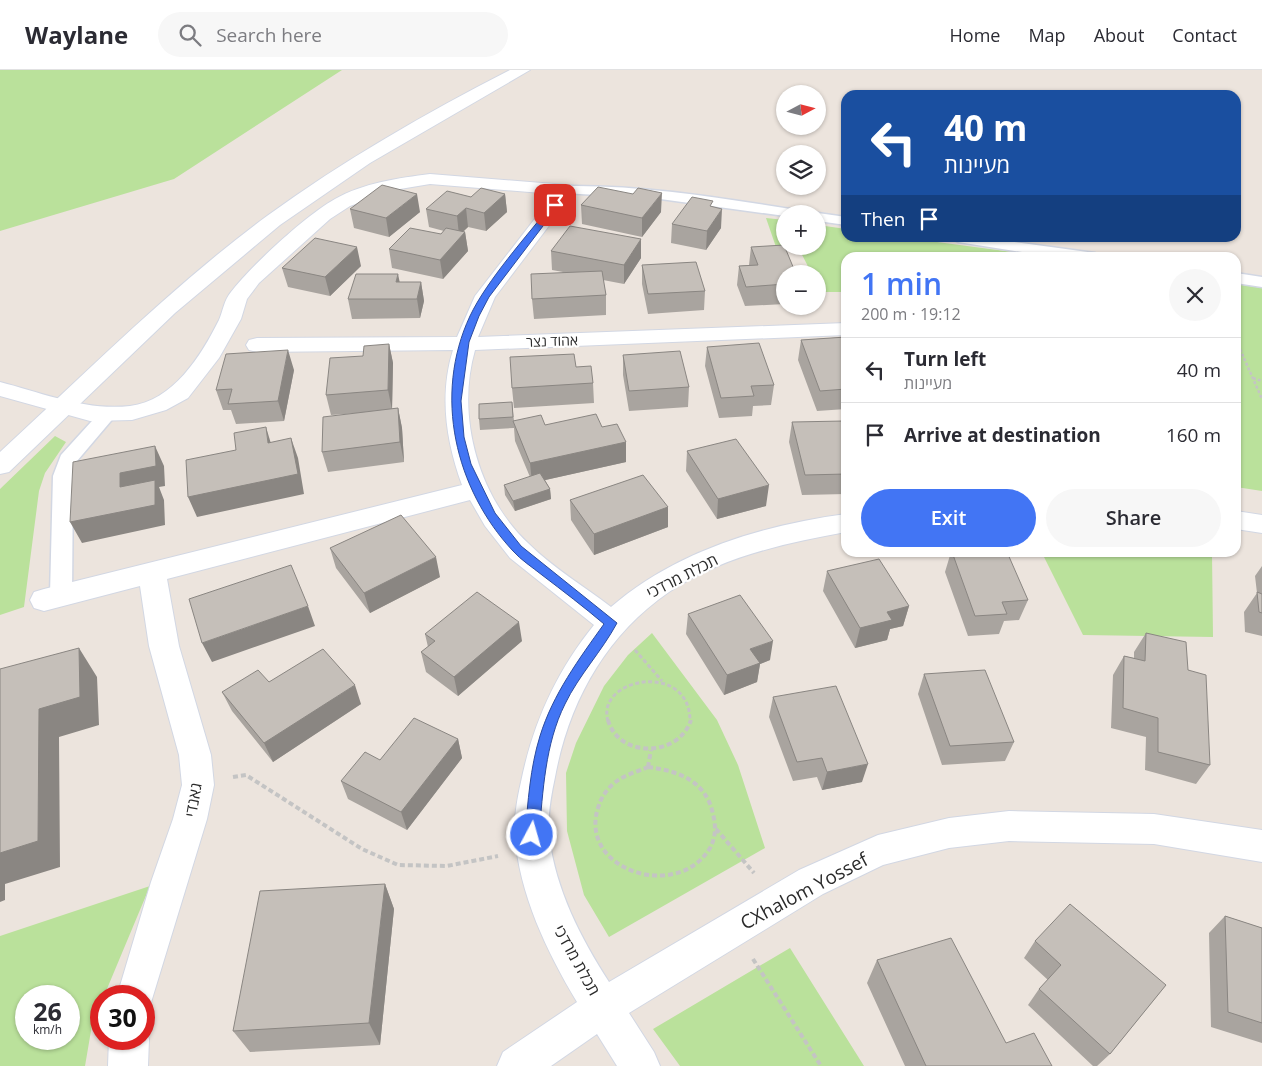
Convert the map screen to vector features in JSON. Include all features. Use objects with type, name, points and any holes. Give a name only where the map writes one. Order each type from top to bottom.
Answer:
[{"type":"street","points":[[0,466],[233,252],[280,216],[330,180],[457,103],[522,70]]},
{"type":"street","points":[[0,389],[90,414],[132,413],[158,405],[180,393],[211,353],[230,320],[237,298],[252,279],[323,215],[343,202],[391,185],[430,179],[567,190]]},
{"type":"street","points":[[567,190],[486,296],[474,316],[464,342],[456,401],[458,428],[466,464],[476,490],[491,515],[517,549],[612,623]]},
{"type":"street","name":"אהוד נצר","points":[[257,346],[505,342],[841,329]]},
{"type":"street","points":[[52,597],[476,490]]},
{"type":"street","points":[[1241,521],[1262,524]]},
{"type":"street","name":"תכלת מרדכי","points":[[640,1066],[556,923],[542,883],[532,835],[537,785],[546,738],[559,702],[584,661],[612,623],[640,598],[673,577],[709,560],[797,532],[841,524]]},
{"type":"street","name":"גאנדי","points":[[139,985],[169,882],[190,819],[198,784],[195,755],[164,646],[152,572]]},
{"type":"street","name":"CXhalom Yossef","points":[[518,1066],[604,1007],[811,882],[878,851],[949,833],[1009,826],[1154,829],[1262,846]]},
{"type":"street","points":[[128,1066],[129,1050]]},
{"type":"lane","points":[[567,190],[597,189],[634,192],[776,211]]},
{"type":"lane","points":[[826,218],[841,220]]},
{"type":"lane","points":[[985,242],[1054,252]]},
{"type":"lane","points":[[1241,279],[1262,282]]},
{"type":"lane","points":[[52,597],[63,476],[68,460],[107,415]]},
{"type":"path","points":[[1241,351],[1262,399]]},
{"type":"path","points":[[1253,378],[1262,381]]},
{"type":"path","points":[[612,623],[662,682]]},
{"type":"path","points":[[648,680],[662,682],[675,687],[685,696],[690,707],[691,719],[687,730],[678,740],[666,748],[651,750],[634,747],[620,740],[611,730],[607,716],[609,704],[615,694],[634,682],[648,680]]},
{"type":"path","points":[[648,767],[651,750]]},
{"type":"path","points":[[648,767],[669,769],[688,776],[703,789],[713,806],[716,828],[710,847],[698,862],[680,873],[658,878],[626,871],[609,858],[598,841],[594,828],[595,809],[604,792],[618,778],[628,772],[648,767]]},
{"type":"path","points":[[198,784],[246,775],[362,849],[398,865],[447,866],[535,849]]},
{"type":"path","points":[[716,828],[779,902]]},
{"type":"path","points":[[734,929],[821,1066]]},
{"type":"green space","points":[[0,70],[342,70],[174,179],[0,231]]},
{"type":"green space","points":[[766,218],[776,219],[776,247]]},
{"type":"green space","points":[[826,226],[841,228],[841,242],[937,242],[1012,252],[841,252],[841,292],[826,292],[826,265],[807,265],[802,255],[826,255]]},
{"type":"green space","points":[[1241,285],[1262,288],[1262,491],[1241,488]]},
{"type":"green space","points":[[55,436],[66,442],[45,473],[39,491],[24,607],[0,615],[0,489]]},
{"type":"green space","points":[[1044,557],[1212,557],[1213,637],[1083,635]]},
{"type":"green space","points":[[652,633],[717,720],[738,765],[765,848],[609,937],[584,895],[567,831],[566,773],[576,743],[604,686],[628,655]]},
{"type":"green space","points":[[150,886],[109,985],[90,985],[90,1037],[85,1066],[0,1066],[0,936]]},
{"type":"green space","points":[[790,948],[864,1066],[680,1066],[653,1029]]},
{"type":"building","points":[[382,185],[417,194],[386,218],[350,209]]},
{"type":"building","points":[[598,187],[633,194],[638,188],[662,193],[642,218],[581,205]]},
{"type":"building","points":[[481,188],[505,194],[484,213],[466,208],[457,216],[426,209],[447,191],[471,197]]},
{"type":"building","points":[[692,197],[713,201],[710,206],[722,209],[707,231],[672,224]]},
{"type":"building","points":[[570,226],[641,239],[624,265],[551,251]]},
{"type":"building","points":[[410,228],[441,234],[446,228],[465,232],[440,260],[389,249]]},
{"type":"building","points":[[315,238],[357,247],[325,277],[282,268]]},
{"type":"building","points":[[776,245],[776,255],[788,255],[792,265],[776,265],[776,285],[746,287],[739,266],[758,265],[751,247]]},
{"type":"building","points":[[696,262],[705,291],[648,294],[642,265]]},
{"type":"building","points":[[602,271],[606,295],[532,299],[531,274]]},
{"type":"building","points":[[356,274],[398,274],[396,282],[421,282],[417,299],[348,299]]},
{"type":"building","points":[[841,337],[841,389],[820,391],[801,340]]},
{"type":"building","points":[[759,343],[774,385],[751,386],[754,396],[721,398],[707,347]]},
{"type":"building","points":[[389,344],[388,390],[326,395],[330,358],[363,356],[364,346]]},
{"type":"building","points":[[288,350],[278,401],[228,404],[232,389],[216,390],[226,354]]},
{"type":"building","points":[[680,351],[689,387],[629,391],[623,355]]},
{"type":"building","points":[[574,354],[576,367],[591,366],[593,383],[512,388],[510,357]]},
{"type":"building","points":[[512,402],[513,417],[479,419],[479,404]]},
{"type":"building","points":[[398,408],[400,442],[322,452],[323,417]]},
{"type":"building","points":[[596,414],[602,427],[617,424],[626,442],[530,463],[513,421],[541,415],[545,425]]},
{"type":"building","points":[[841,421],[841,474],[805,475],[792,422]]},
{"type":"building","points":[[266,427],[268,443],[291,438],[298,474],[188,497],[186,460],[236,450],[234,433]]},
{"type":"building","points":[[736,439],[769,485],[718,499],[687,451]]},
{"type":"building","points":[[155,446],[156,466],[120,473],[120,487],[155,480],[155,505],[70,522],[73,462]]},
{"type":"building","points":[[540,473],[550,489],[513,501],[504,485]]},
{"type":"building","points":[[643,475],[668,507],[594,534],[570,500]]},
{"type":"building","points":[[401,515],[436,557],[364,593],[330,548]]},
{"type":"building","points":[[954,557],[1009,557],[1028,600],[1002,602],[1007,614],[975,616]]},
{"type":"building","points":[[879,559],[909,606],[887,612],[892,620],[860,628],[827,571]]},
{"type":"building","points":[[291,565],[308,606],[202,643],[189,599]]},
{"type":"building","points":[[477,592],[519,622],[454,677],[421,652],[435,641],[425,634]]},
{"type":"building","points":[[1257,592],[1262,594],[1262,613],[1259,612]]},
{"type":"building","points":[[740,595],[773,641],[750,649],[760,663],[727,675],[688,614]]},
{"type":"building","points":[[1146,633],[1186,642],[1188,670],[1206,675],[1210,765],[1158,752],[1158,718],[1123,708],[1124,656],[1145,661]]},
{"type":"building","points":[[79,648],[80,697],[39,709],[38,841],[0,853],[0,669]]},
{"type":"building","points":[[323,649],[355,685],[264,743],[222,692],[258,670],[269,682]]},
{"type":"building","points":[[985,670],[1014,742],[950,746],[924,674]]},
{"type":"building","points":[[836,686],[868,764],[827,772],[822,758],[797,762],[773,697]]},
{"type":"building","points":[[414,718],[458,739],[401,812],[341,781],[365,752],[380,760]]},
{"type":"building","points":[[385,884],[369,1023],[233,1031],[260,891]]},
{"type":"building","points":[[1070,904],[1166,985],[1110,1054],[1039,989],[1061,965],[1035,941]]},
{"type":"building","points":[[1225,916],[1262,928],[1262,1023],[1228,1012]]},
{"type":"building","points":[[951,938],[1006,1043],[1034,1033],[1052,1066],[926,1066],[877,960]]},
{"type":"route","points":[[532,835],[537,785],[546,738],[559,702],[584,661],[612,623],[517,549],[491,515],[476,490],[466,464],[459,437],[456,401],[458,374],[464,342],[474,316],[486,296],[555,205]]}]
